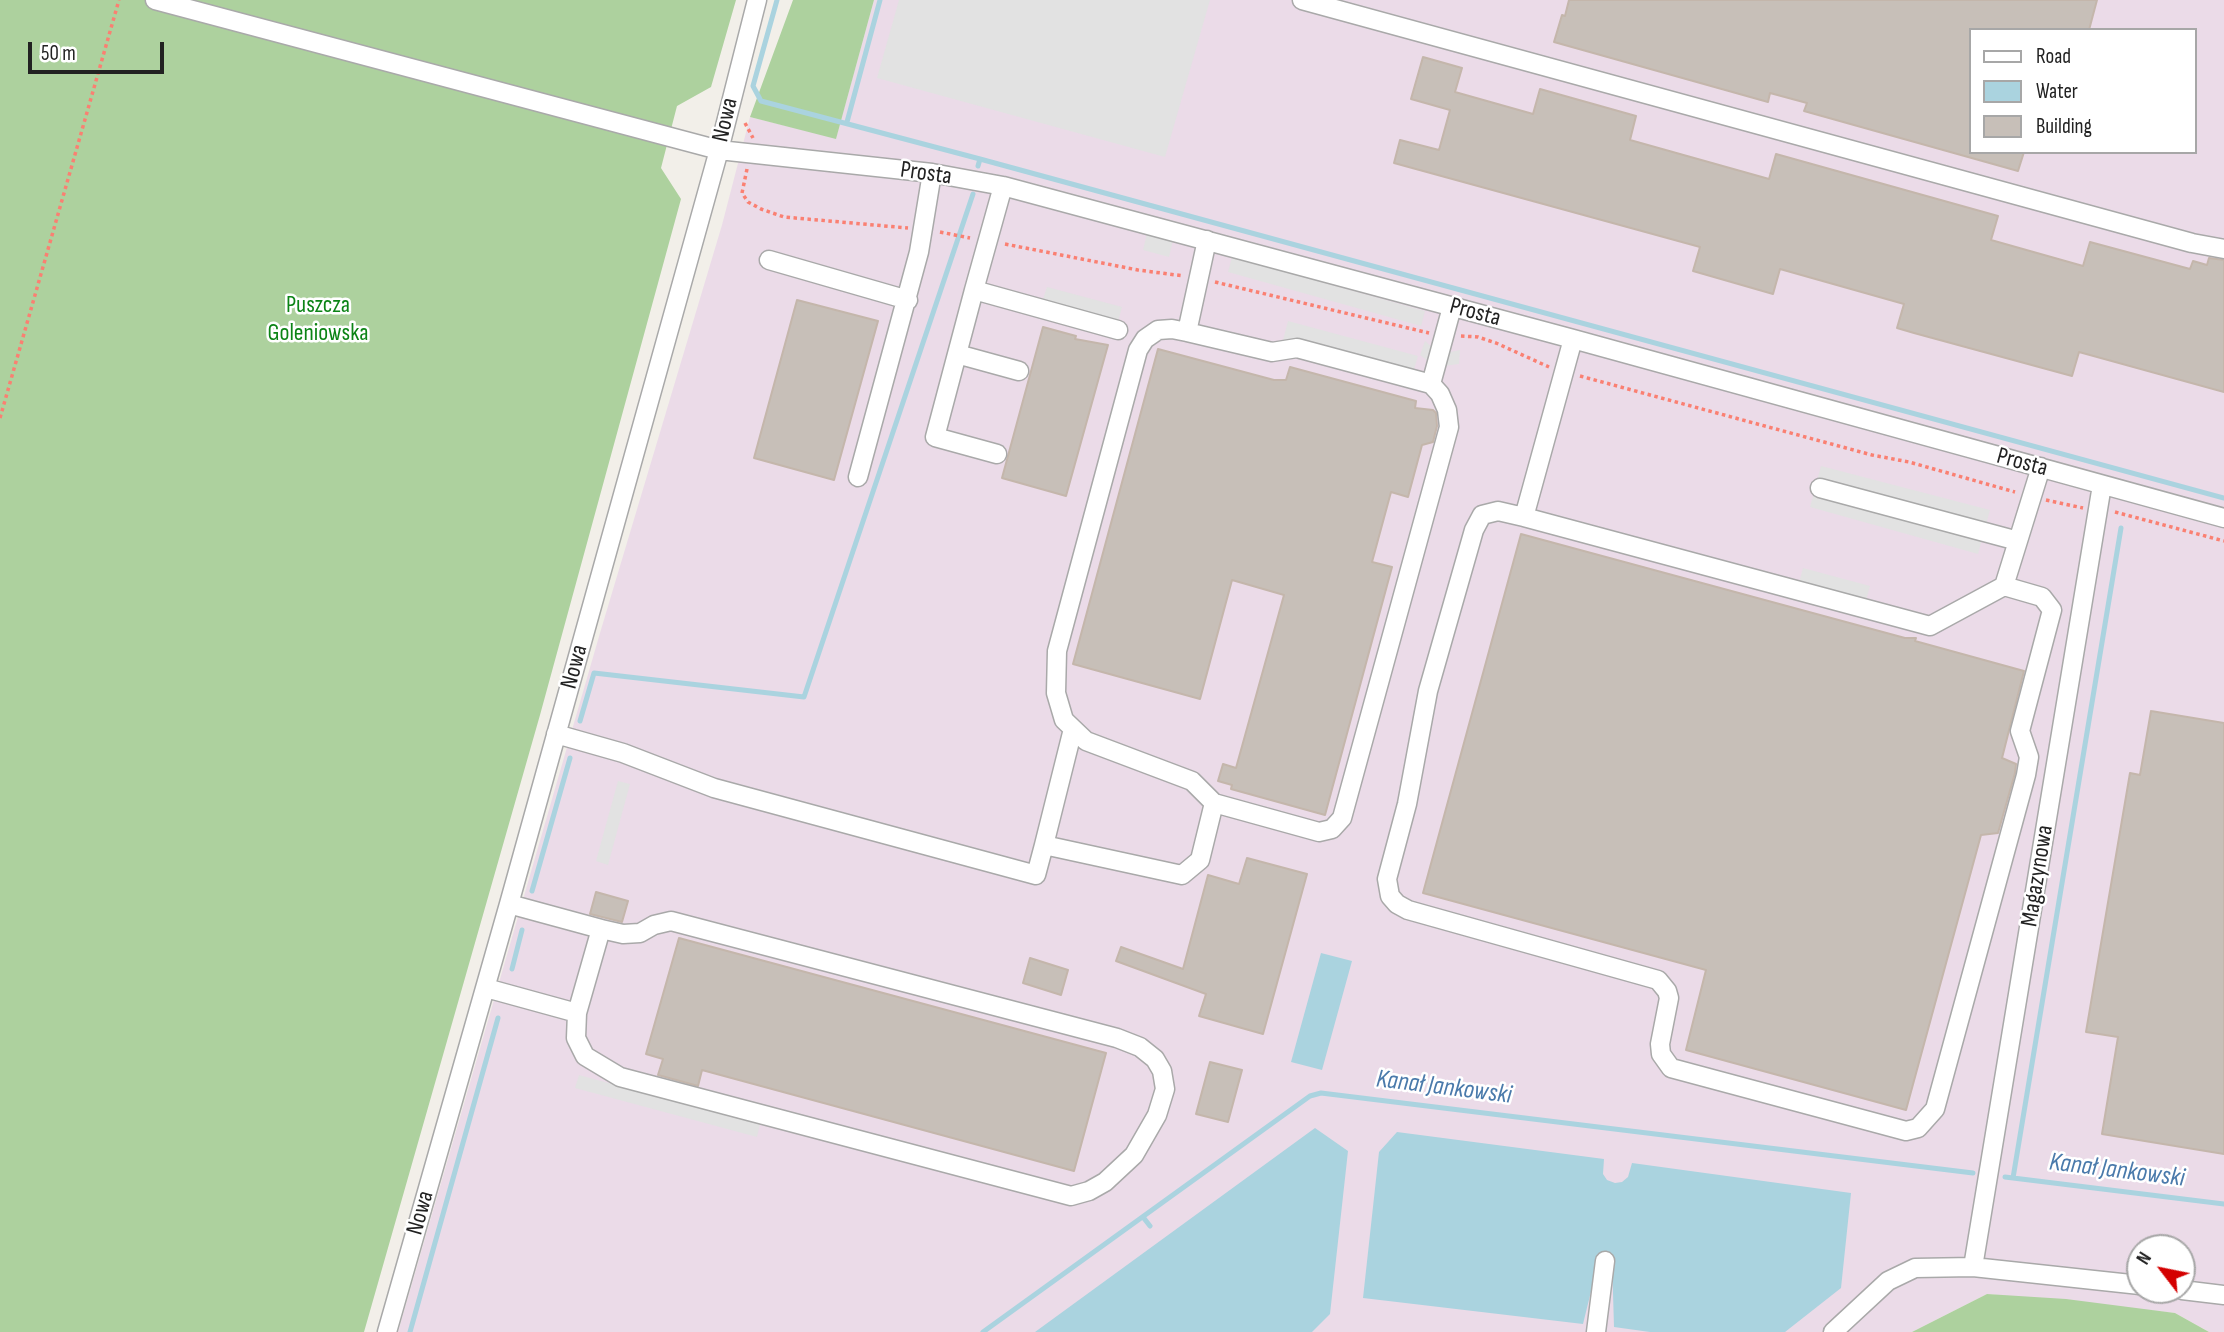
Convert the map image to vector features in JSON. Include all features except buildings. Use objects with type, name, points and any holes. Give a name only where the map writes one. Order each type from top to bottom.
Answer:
[{"type":"street","name":"Prosta","points":[[155,0],[719,150],[932,173],[1003,186],[2224,518]]},
{"type":"street","name":"Nowa","points":[[387,1332],[486,988],[719,150],[757,0]]},
{"type":"street","points":[[1302,0],[2192,243],[2224,248]]},
{"type":"street","points":[[858,477],[908,300],[932,173]]},
{"type":"street","points":[[997,454],[935,437],[1003,186]]},
{"type":"street","points":[[1187,332],[1207,240]]},
{"type":"street","points":[[769,260],[908,300]]},
{"type":"street","points":[[974,290],[1118,330]]},
{"type":"street","points":[[1432,384],[1452,307]]},
{"type":"street","points":[[1158,330],[1187,332],[1272,352],[1297,348],[1432,384],[1447,410],[1449,427],[1342,818],[1332,829],[1319,832],[1214,803],[1192,781],[1086,741],[1064,720],[1056,693],[1057,650],[1138,350],[1145,339],[1158,330]]},
{"type":"street","points":[[1524,517],[1573,339]]},
{"type":"street","points":[[957,354],[1019,371]]},
{"type":"street","points":[[2004,586],[2042,597],[2052,610],[2020,731],[2029,757],[1935,1109],[1918,1128],[1906,1130],[1671,1068],[1661,1054],[1660,1044],[1669,998],[1658,980],[1408,910],[1390,896],[1387,879],[1407,804],[1428,691],[1474,530],[1482,515],[1498,511],[1524,517],[1930,626],[2004,586],[2041,467]]},
{"type":"street","name":"Magazynowa","points":[[1973,1267],[2102,485]]},
{"type":"street","points":[[1820,488],[2018,541]]},
{"type":"street","points":[[556,734],[622,754],[714,788],[1036,875],[1073,729]]},
{"type":"street","points":[[1044,845],[1182,875],[1199,860],[1214,803]]},
{"type":"street","points":[[509,904],[623,934],[671,921],[1117,1038],[1140,1047],[1155,1059],[1163,1071],[1165,1089],[1157,1115],[1135,1155],[1105,1182],[1089,1191],[1070,1196],[626,1079],[608,1072],[586,1056],[576,1038],[577,1013],[601,929]]},
{"type":"street","points":[[486,988],[577,1013]]},
{"type":"street","points":[[1596,1332],[1605,1261]]},
{"type":"street","points":[[1833,1332],[1888,1281],[1915,1268],[1973,1267],[2126,1283]]},
{"type":"street","points":[[2196,1292],[2224,1295]]},
{"type":"path","points":[[0,418],[120,0]]},
{"type":"path","points":[[747,168],[742,193],[748,202],[784,216],[923,229],[1199,279],[1445,335],[1478,337],[1539,364],[1564,371],[1872,455],[1909,462],[2032,496],[2120,512],[2224,541]]},
{"type":"shaded area","points":[[874,0],[2224,0],[2224,1332],[2209,1332],[2175,1313],[1987,1294],[1912,1332],[398,1332],[600,633],[722,225],[750,117],[836,138]]},
{"type":"shaded area","points":[[899,0],[1210,0],[1165,157],[877,78]]},
{"type":"shaded area","points":[[1149,225],[1175,232],[1169,257],[1143,250]]},
{"type":"shaded area","points":[[1232,257],[1425,311],[1421,326],[1228,272]]},
{"type":"shaded area","points":[[1047,287],[1122,307],[1116,329],[1040,308]]},
{"type":"shaded area","points":[[1288,321],[1418,356],[1411,379],[1282,344]]},
{"type":"shaded area","points":[[1425,341],[1440,354],[1460,350],[1459,364],[1436,367],[1420,355]]},
{"type":"shaded area","points":[[1821,466],[1990,510],[1978,554],[1810,507]]},
{"type":"shaded area","points":[[1803,568],[1870,586],[1864,608],[1797,590]]},
{"type":"shaded area","points":[[618,781],[630,784],[608,865],[596,861]]},
{"type":"shaded area","points":[[579,1075],[760,1124],[757,1137],[575,1088]]},
{"type":"green space","name":"Puszcza Goleniowska","points":[[0,0],[736,0],[711,87],[677,106],[661,168],[681,199],[540,715],[364,1332],[0,1332]]},
{"type":"green space","points":[[793,0],[874,0],[836,139],[750,117]]},
{"type":"green space","points":[[1987,1294],[2066,1299],[2175,1313],[2209,1332],[1912,1332]]},
{"type":"water","points":[[1321,953],[1352,961],[1322,1070],[1291,1062]]},
{"type":"water","points":[[1315,1128],[1348,1151],[1330,1314],[1312,1332],[1035,1332]]},
{"type":"water","points":[[1397,1132],[1604,1159],[1603,1174],[1607,1180],[1615,1183],[1628,1177],[1632,1163],[1851,1193],[1841,1288],[1785,1332],[1650,1332],[1614,1327],[1612,1259],[1599,1259],[1583,1324],[1363,1298],[1379,1152]]},
{"type":"waterway","points":[[777,0],[753,86],[761,101],[980,159],[978,166]]},
{"type":"waterway","points":[[847,122],[880,0]]},
{"type":"waterway","points":[[980,159],[2224,498]]},
{"type":"waterway","points":[[580,721],[594,673],[804,697],[973,194]]},
{"type":"waterway","points":[[2013,1178],[2121,528]]},
{"type":"waterway","points":[[532,891],[570,758]]},
{"type":"waterway","points":[[512,969],[522,930]]},
{"type":"waterway","points":[[410,1332],[498,1018]]},
{"type":"waterway","name":"Kanał Jankowski","points":[[983,1332],[1310,1096],[1321,1093],[1973,1173]]},
{"type":"waterway","name":"Kanał Jankowski","points":[[2005,1177],[2224,1204]]},
{"type":"waterway","points":[[1143,1217],[1150,1226]]}]
